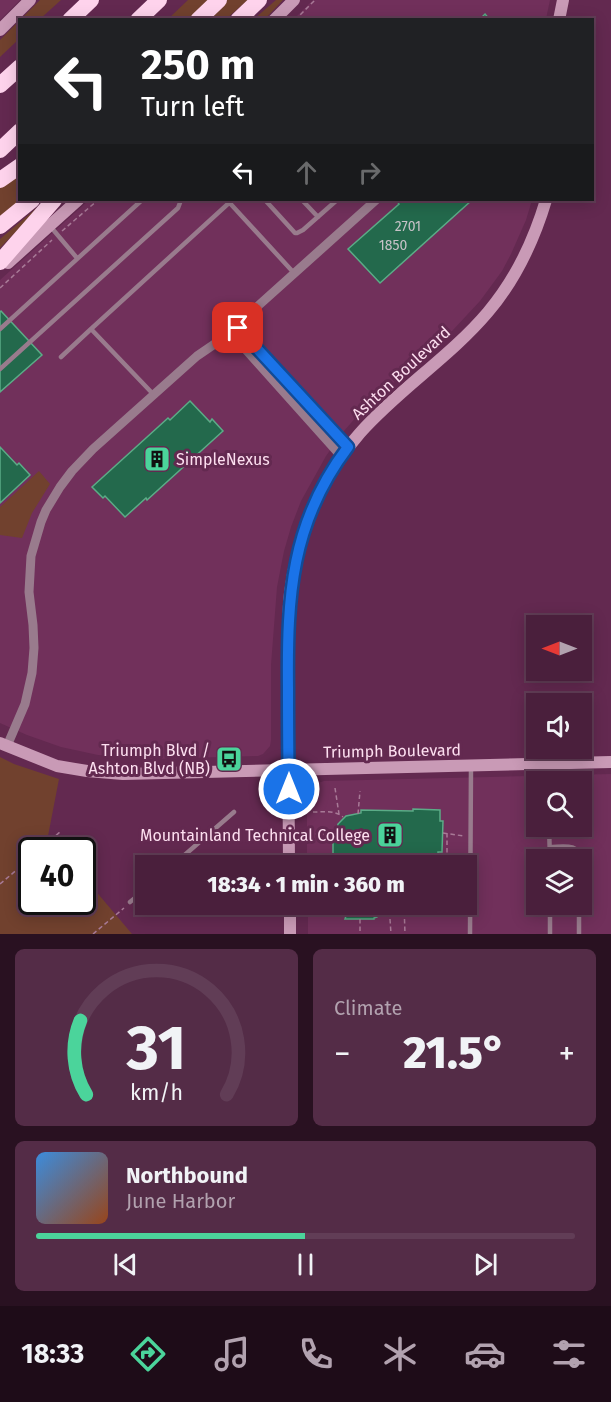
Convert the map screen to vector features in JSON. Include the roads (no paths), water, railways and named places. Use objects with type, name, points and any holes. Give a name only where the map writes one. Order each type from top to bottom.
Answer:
[{"type":"highway","points":[[72,18],[91,0]]},
{"type":"highway","points":[[140,18],[159,0]]},
{"type":"highway","points":[[200,18],[219,0]]},
{"type":"highway","points":[[240,18],[259,0]]},
{"type":"highway","points":[[0,85],[18,69]]},
{"type":"highway","points":[[0,150],[18,133]]},
{"type":"highway","points":[[0,180],[18,167]]},
{"type":"highway","points":[[0,226],[31,201]]},
{"type":"highway","points":[[0,262],[53,201]]},
{"type":"street","points":[[0,30],[30,0]]},
{"type":"street","points":[[279,18],[294,0]]},
{"type":"street","points":[[559,18],[563,0]]},
{"type":"street","points":[[0,270],[53,230],[77,201]]},
{"type":"street","points":[[3,745],[25,704],[32,673],[34,636],[29,570],[36,535],[53,496],[93,449],[197,356],[234,331],[259,304],[375,201]]},
{"type":"street","name":"Ashton Boulevard","points":[[289,855],[288,625],[294,568],[309,517],[322,488],[360,433],[488,313],[518,268],[530,244],[546,201]]},
{"type":"street","points":[[234,331],[345,452]]},
{"type":"street","name":"Triumph Boulevard","points":[[3,745],[57,766],[123,774],[611,762]]},
{"type":"street","points":[[290,915],[290,934]]},
{"type":"lane","points":[[0,329],[141,201]]},
{"type":"lane","points":[[0,369],[178,208],[181,201]]},
{"type":"lane","points":[[61,357],[229,201],[294,273]]},
{"type":"lane","points":[[266,201],[295,233],[303,230],[337,201]]},
{"type":"lane","points":[[303,201],[318,217]]},
{"type":"lane","points":[[53,230],[77,258]]},
{"type":"lane","points":[[91,329],[154,395]]},
{"type":"lane","points":[[548,764],[548,771]]},
{"type":"lane","points":[[470,934],[471,766]]},
{"type":"lane","points":[[185,855],[234,812]]},
{"type":"lane","points":[[550,837],[550,847],[576,849]]},
{"type":"lane","points":[[130,902],[135,898]]},
{"type":"lane","points":[[550,915],[550,934]]},
{"type":"lane","points":[[579,915],[579,934]]},
{"type":"place","name":"SimpleNexus","points":[[157,459]]},
{"type":"place","name":"Triumph Blvd / Ashton Blvd (NB)","points":[[229,759]]},
{"type":"place","name":"Mountainland Technical College","points":[[390,835]]}]
